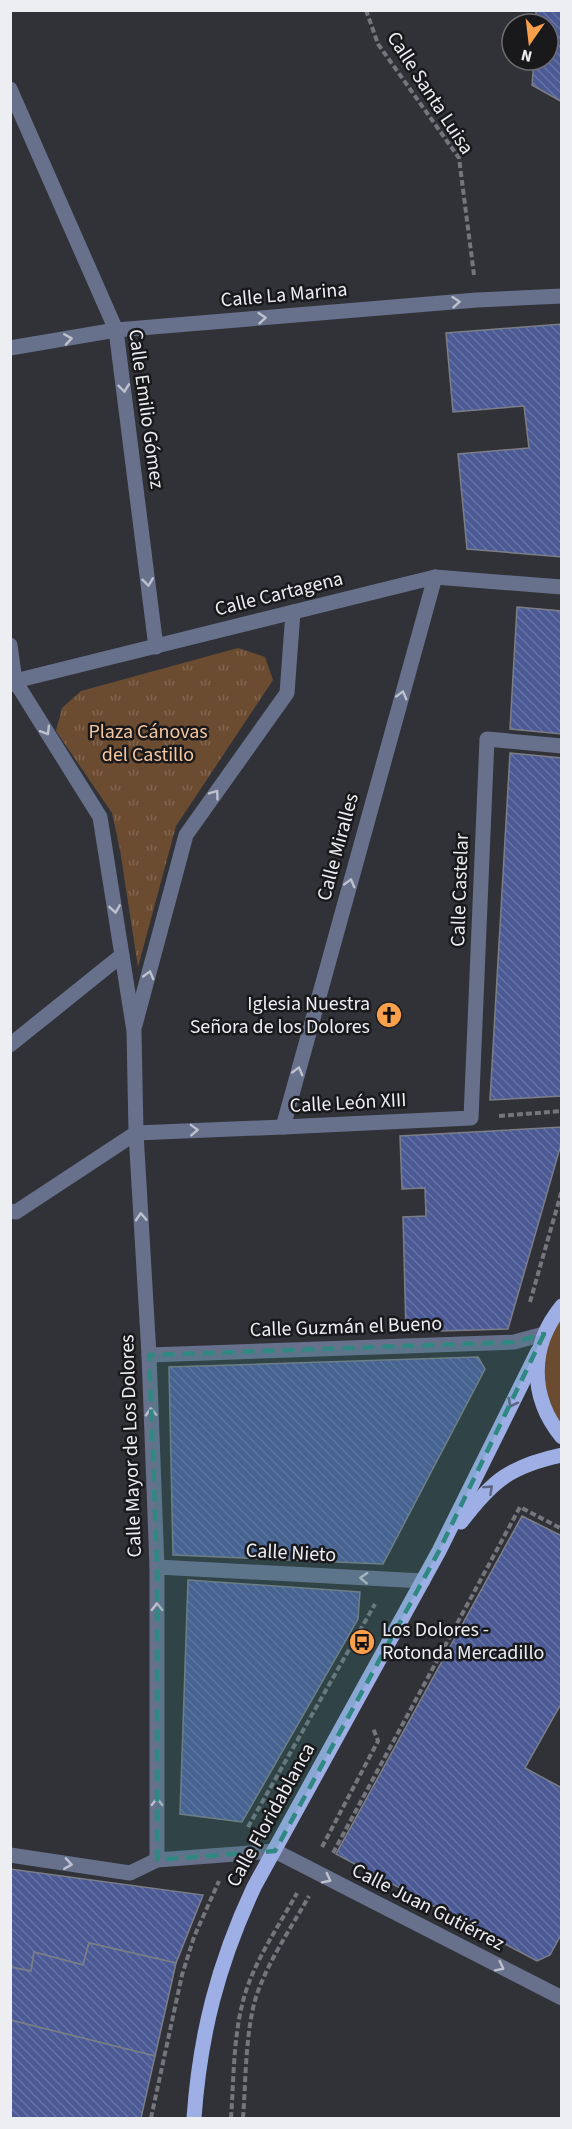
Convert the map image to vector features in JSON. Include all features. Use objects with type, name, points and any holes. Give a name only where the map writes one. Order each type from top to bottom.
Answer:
[{"type":"main road","points":[[561,1306],[544,1334],[538,1351],[537,1383],[546,1413],[561,1437]]},
{"type":"main road","name":"Calle Floridablanca","points":[[194,2118],[203,2042],[216,1984],[239,1920],[439,1551],[538,1351]]},
{"type":"main road","name":"Calle Floridablanca","points":[[439,1551],[479,1498],[501,1478],[525,1465],[561,1455]]},
{"type":"street","name":"Calle Emilio Gómez","points":[[10,89],[117,330],[156,647]]},
{"type":"street","name":"Calle La Marina","points":[[10,348],[117,330],[477,300],[561,296]]},
{"type":"street","name":"Calle Cartagena","points":[[13,683],[435,577],[561,587]]},
{"type":"street","name":"Calle Miralles","points":[[282,1127],[435,577]]},
{"type":"street","points":[[134,1031],[186,836],[287,693],[293,612]]},
{"type":"street","points":[[10,645],[13,683],[100,817],[134,1031]]},
{"type":"street","name":"Calle Castelar","points":[[471,1118],[487,739],[561,746]]},
{"type":"street","points":[[10,1045],[122,955]]},
{"type":"street","name":"Calle Mayor de Los Dolores","points":[[134,1031],[136,1132],[149,1355],[157,1567],[157,1860]]},
{"type":"street","name":"Calle León XIII","points":[[136,1132],[471,1118]]},
{"type":"street","points":[[12,1214],[136,1132]]},
{"type":"street","name":"Calle Guzmán el Bueno","points":[[149,1355],[514,1342],[544,1334]]},
{"type":"street","name":"Calle Nieto","points":[[157,1567],[423,1581]]},
{"type":"street","points":[[10,1855],[130,1873],[157,1860],[275,1851]]},
{"type":"street","name":"Calle Juan Gutiérrez","points":[[275,1851],[560,1994]]},
{"type":"path","name":"Calle Santa Luisa","points":[[366,10],[378,44],[459,158],[477,300]]},
{"type":"path","points":[[471,1118],[561,1112]]},
{"type":"path","points":[[231,2118],[239,2025],[246,1990],[260,1961],[315,1873],[520,1507],[561,1529]]},
{"type":"path","points":[[243,2118],[250,2026],[257,1995],[378,1742],[371,1725]]},
{"type":"highlighted area","points":[[544,1334],[439,1551],[275,1851],[157,1860],[157,1567],[149,1355],[514,1342]]},
{"type":"green space","name":"Plaza Cánovas del Castillo","points":[[238,648],[265,657],[273,680],[176,826],[138,967],[112,813],[56,731],[62,708],[81,691]]},
{"type":"green space","points":[[561,1306],[561,1437],[537,1366]]},
{"type":"building","points":[[536,10],[562,10],[562,102],[532,85],[533,72],[560,72],[560,12],[536,12]]},
{"type":"building","points":[[562,324],[562,557],[467,549],[458,454],[529,448],[524,406],[453,412],[446,333]]},
{"type":"building","points":[[517,607],[562,611],[562,734],[510,729]]},
{"type":"building","points":[[510,753],[562,758],[562,1096],[490,1100]]},
{"type":"building","points":[[562,1127],[562,1141],[508,1329],[406,1332],[403,1217],[426,1216],[425,1188],[402,1189],[400,1136]]},
{"type":"building","points":[[478,1357],[485,1369],[383,1564],[173,1555],[169,1367]]},
{"type":"building","points":[[522,1516],[562,1536],[562,1702],[525,1768],[562,1788],[562,1933],[550,1955],[537,1961],[336,1854]]},
{"type":"building","points":[[188,1580],[360,1592],[358,1619],[242,1822],[180,1814]]},
{"type":"building","points":[[10,1869],[203,1895],[176,1963],[89,1943],[83,1965],[34,1952],[31,1971],[10,1967]]},
{"type":"building","points":[[89,1943],[176,1963],[155,2056],[10,2020],[10,1967],[31,1971],[34,1952],[83,1965]]},
{"type":"building","points":[[10,2020],[155,2056],[141,2118],[10,2118]]},
{"type":"place","name":"Iglesia Nuestra Señora de los Dolores","points":[[389,1015]]},
{"type":"place","name":"Los Dolores - Rotonda Mercadillo","points":[[362,1642]]}]
